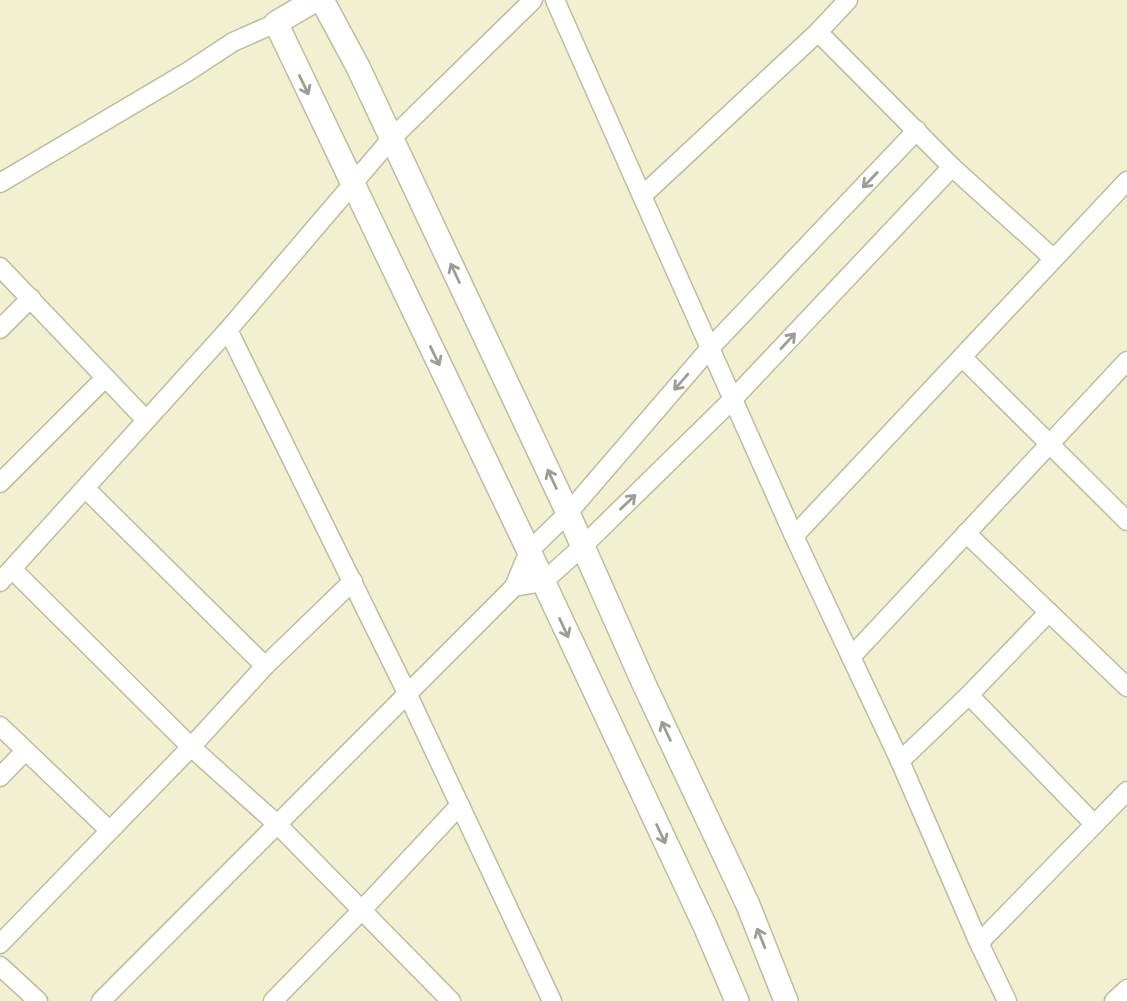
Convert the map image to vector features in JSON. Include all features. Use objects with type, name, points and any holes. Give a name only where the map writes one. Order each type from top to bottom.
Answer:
[{"type":"street","points":[[0,183],[233,42],[276,23],[315,0]]},
{"type":"street","points":[[322,0],[358,67],[568,513],[644,684],[748,905],[786,1001]]},
{"type":"street","points":[[451,1001],[278,825],[6,575],[228,330],[391,139],[533,0]]},
{"type":"street","points":[[555,0],[794,536],[900,761],[1007,1001]]},
{"type":"street","points":[[642,196],[818,32],[848,0]]},
{"type":"street","points":[[276,23],[529,551],[705,926],[737,1001]]},
{"type":"street","points":[[818,32],[952,167],[1054,259]]},
{"type":"street","points":[[101,1001],[514,587],[529,551],[568,513],[710,348],[917,130]]},
{"type":"street","points":[[514,587],[542,582],[583,546],[733,399],[952,167]]},
{"type":"street","points":[[794,536],[1127,181]]},
{"type":"street","points":[[0,267],[146,420]]},
{"type":"street","points":[[0,329],[31,298]]},
{"type":"street","points":[[228,330],[407,693],[552,1001]]},
{"type":"street","points":[[962,357],[1127,521]]},
{"type":"street","points":[[851,657],[1127,361]]},
{"type":"street","points":[[0,483],[105,377]]},
{"type":"street","points":[[85,488],[265,666]]},
{"type":"street","points":[[967,533],[1127,687]]},
{"type":"street","points":[[0,944],[191,747],[265,666],[352,581]]},
{"type":"street","points":[[900,761],[969,695],[1049,612]]},
{"type":"street","points":[[969,695],[1094,824]]},
{"type":"street","points":[[0,726],[109,830]]},
{"type":"street","points":[[0,777],[25,751]]},
{"type":"street","points":[[979,943],[1127,791]]},
{"type":"street","points":[[277,1000],[460,805]]},
{"type":"street","points":[[0,966],[38,1001]]},
{"type":"street","points":[[1114,1001],[1127,989]]}]
